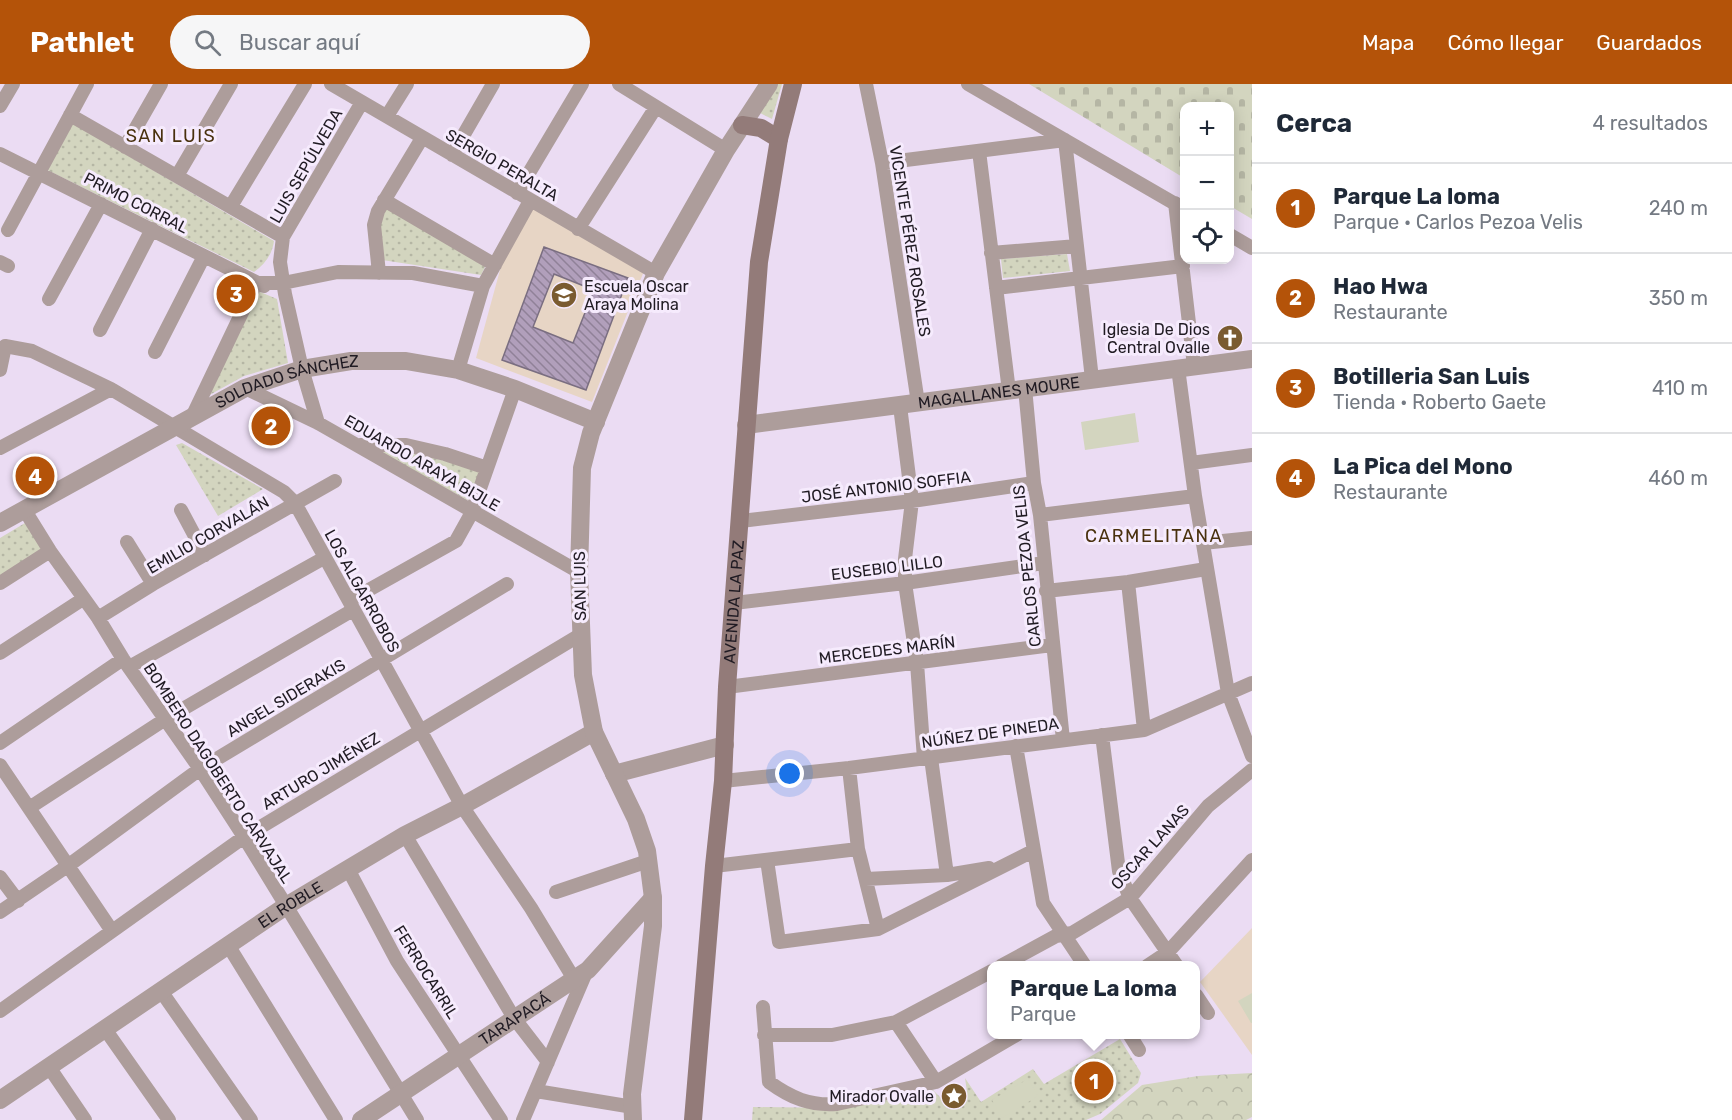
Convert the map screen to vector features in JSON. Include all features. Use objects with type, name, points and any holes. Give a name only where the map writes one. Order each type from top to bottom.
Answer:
[{"type":"main road","name":"AVENIDA LA PAZ","points":[[693,1120],[723,781],[727,687],[759,262],[778,139],[793,84]]},
{"type":"main road","points":[[742,125],[761,128],[778,139]]},
{"type":"street","points":[[0,106],[13,84]]},
{"type":"street","points":[[8,230],[87,84]]},
{"type":"street","points":[[125,147],[161,84]]},
{"type":"street","points":[[177,176],[231,84]]},
{"type":"street","points":[[231,206],[305,84]]},
{"type":"street","name":"SERGIO PERALTA","points":[[331,84],[656,273]]},
{"type":"street","points":[[387,116],[406,84]]},
{"type":"street","points":[[452,155],[493,84]]},
{"type":"street","points":[[517,194],[582,84]]},
{"type":"street","points":[[619,84],[726,150]]},
{"type":"street","name":"SAN LUIS","points":[[633,1113],[632,1094],[653,926],[653,898],[648,861],[636,819],[594,732],[583,675],[579,572],[580,481],[584,456],[596,422],[656,273],[726,150],[769,84]]},
{"type":"street","name":"VICENTE PÉREZ ROSALES","points":[[866,84],[882,163],[918,403]]},
{"type":"street","points":[[968,84],[1180,206]]},
{"type":"street","name":"LUIS SEPÚLVEDA","points":[[318,423],[302,369],[284,289],[280,262],[283,237],[362,102]]},
{"type":"street","points":[[578,229],[656,107]]},
{"type":"street","points":[[70,115],[283,237]]},
{"type":"street","points":[[379,273],[374,225],[378,211],[422,138]]},
{"type":"street","points":[[882,163],[1065,140]]},
{"type":"street","points":[[1065,140],[1092,379]]},
{"type":"street","name":"CARLOS PEZOA VELIS","points":[[979,151],[996,288],[1040,515],[1063,740]]},
{"type":"street","name":"PRIMO CORRAL","points":[[0,155],[256,283],[284,289]]},
{"type":"street","points":[[384,200],[495,265]]},
{"type":"street","points":[[458,370],[483,286],[530,201]]},
{"type":"street","points":[[49,299],[101,204]]},
{"type":"street","points":[[1180,210],[1186,367],[1195,496],[1228,693],[1252,756]]},
{"type":"street","points":[[100,330],[152,229]]},
{"type":"street","points":[[1234,237],[1252,248]]},
{"type":"street","points":[[991,253],[1077,246]]},
{"type":"street","points":[[155,352],[204,256]]},
{"type":"street","points":[[996,288],[1183,266]]},
{"type":"street","points":[[284,289],[338,273],[414,273],[483,286]]},
{"type":"street","points":[[192,417],[256,283]]},
{"type":"street","name":"LOS ALGARROBOS","points":[[0,370],[5,346],[32,351],[111,389],[284,492],[296,504],[462,806],[531,908],[581,974]]},
{"type":"street","name":"MAGALLANES MOURE","points":[[746,425],[1252,358]]},
{"type":"street","name":"SOLDADO SÁNCHEZ","points":[[0,523],[245,388],[302,369],[362,361],[406,361],[458,370],[515,389],[596,422]]},
{"type":"street","name":"EDUARDO ARAYA BIJLE","points":[[245,388],[358,445],[579,572]]},
{"type":"street","points":[[0,448],[111,389]]},
{"type":"street","points":[[29,808],[165,720],[456,541],[473,510],[515,389]]},
{"type":"street","points":[[900,406],[912,501],[905,559],[905,583],[917,663],[927,758],[947,875]]},
{"type":"street","points":[[358,445],[406,445],[446,454],[487,468]]},
{"type":"street","points":[[1191,463],[1252,455]]},
{"type":"street","name":"EMILIO CORVALÁN","points":[[98,618],[335,481]]},
{"type":"street","name":"JOSÉ ANTONIO SOFFIA","points":[[741,521],[912,501],[1034,483]]},
{"type":"street","points":[[1040,515],[1195,496]]},
{"type":"street","name":"BOMBERO DAGOBERTO CARVAJAL","points":[[24,509],[50,551],[98,618],[244,837],[417,1120]]},
{"type":"street","points":[[181,510],[205,555]]},
{"type":"street","points":[[1203,543],[1252,537]]},
{"type":"street","points":[[127,542],[153,585]]},
{"type":"street","points":[[0,583],[50,551]]},
{"type":"street","points":[[0,743],[126,663],[324,558]]},
{"type":"street","name":"EUSEBIO LILLO","points":[[734,603],[905,583],[1044,563]]},
{"type":"street","points":[[1046,591],[1128,582],[1206,568]]},
{"type":"street","points":[[1128,582],[1144,730]]},
{"type":"street","name":"ANGEL SIDERAKIS","points":[[0,912],[69,865],[200,769],[507,584]]},
{"type":"street","points":[[0,653],[83,599]]},
{"type":"street","name":"ARTURO JIMÉNEZ","points":[[0,1011],[244,837],[580,635]]},
{"type":"street","name":"MERCEDES MARÍN","points":[[727,687],[1052,645]]},
{"type":"street","name":"NÚÑEZ DE PINEDA","points":[[723,781],[849,768],[1144,730],[1252,683]]},
{"type":"street","name":"EL ROBLE","points":[[0,1100],[286,906],[405,835],[462,806],[594,732]]},
{"type":"street","points":[[1102,735],[1119,871],[1130,898],[1174,961]]},
{"type":"street","points":[[614,774],[725,745]]},
{"type":"street","points":[[1016,746],[1043,903],[1082,961]]},
{"type":"street","points":[[0,765],[112,931]]},
{"type":"street","points":[[849,768],[858,849],[878,929]]},
{"type":"street","name":"OSCAR LANAS","points":[[1010,961],[1056,936],[1072,933],[1130,898],[1208,806],[1252,770]]},
{"type":"street","points":[[405,835],[514,1018],[548,1062]]},
{"type":"street","points":[[714,866],[858,849]]},
{"type":"street","points":[[767,860],[779,942],[878,929],[1033,851]]},
{"type":"street","points":[[1154,961],[1168,952],[1252,860]]},
{"type":"street","points":[[556,892],[648,861]]},
{"type":"street","points":[[866,879],[947,875],[1003,866]]},
{"type":"street","name":"FERROCARRIL","points":[[348,869],[397,961],[501,1120]]},
{"type":"street","points":[[0,877],[18,901]]},
{"type":"street","name":"TARAPACÁ","points":[[361,1120],[581,974],[653,898]]},
{"type":"street","points":[[228,945],[336,1120]]},
{"type":"street","points":[[764,1035],[832,1035],[896,1022],[987,973]]},
{"type":"street","points":[[523,1120],[548,1062],[581,974]]},
{"type":"street","points":[[161,991],[251,1120]]},
{"type":"street","points":[[1200,1001],[1208,1013]]},
{"type":"street","points":[[763,1007],[770,1082],[787,1095],[823,1105],[936,1083],[1011,1039]]},
{"type":"street","points":[[896,1022],[936,1083]]},
{"type":"street","points":[[105,1029],[169,1120]]},
{"type":"street","points":[[1132,1039],[1139,1050]]},
{"type":"street","points":[[49,1067],[86,1120]]},
{"type":"street","points":[[536,1091],[633,1113]]},
{"type":"shaded area","name":"Escuela Oscar Araya Molina","points":[[532,205],[644,271],[592,402],[476,358],[503,259]]},
{"type":"shaded area","points":[[1252,928],[1252,1055],[1200,982]]},
{"type":"green space","points":[[775,84],[782,84],[772,119],[760,113]]},
{"type":"green space","points":[[1029,84],[1252,84],[1252,219],[1234,208],[1234,102],[1180,102],[1180,176]]},
{"type":"green space","points":[[71,122],[274,241],[267,259],[254,272],[45,169]]},
{"type":"green space","points":[[387,207],[486,265],[481,275],[382,260],[379,221]]},
{"type":"green space","points":[[1067,254],[1070,271],[1003,278],[1001,259]]},
{"type":"green space","points":[[258,291],[277,299],[288,363],[244,376],[204,398]]},
{"type":"green space","points":[[1135,413],[1139,442],[1085,450],[1081,422]]},
{"type":"green space","points":[[182,443],[263,489],[218,516],[176,445]]},
{"type":"green space","points":[[372,449],[414,453],[481,470],[469,501]]},
{"type":"green space","points":[[25,523],[45,550],[0,578],[0,538]]},
{"type":"green space","points":[[1252,993],[1252,1023],[1251,1023],[1238,1001]]},
{"type":"green space","points":[[1120,1039],[1141,1073],[1138,1083],[1100,1114],[1086,1120],[752,1120],[753,1107],[838,1108],[933,1090],[945,1102],[958,1100],[967,1092],[965,1078],[981,1102],[1033,1069],[1044,1084]]},
{"type":"green space","points":[[1252,1073],[1252,1117],[1246,1120],[1101,1120],[1142,1085],[1198,1076]]},
{"type":"green space","points":[[1028,1079],[1038,1096],[1002,1118],[992,1100]]},
{"type":"building","points":[[544,247],[628,278],[586,390],[502,360]],"holes":[[[554,274],[594,290],[573,343],[533,327]]]},
{"type":"place","name":"Botilleria San Luis","points":[[236,294]]},
{"type":"place","name":"Escuela Oscar Araya Molina","points":[[564,295]]},
{"type":"place","name":"Iglesia De Dios Central Ovalle","points":[[1230,338]]},
{"type":"place","name":"Hao Hwa","points":[[271,426]]},
{"type":"place","name":"La Pica del Mono","points":[[35,476]]},
{"type":"place","name":"Parque La loma","points":[[1094,1081]]},
{"type":"place","name":"Mirador Ovalle","points":[[954,1096]]},
{"type":"district","name":"SAN LUIS","points":[[171,136]]},
{"type":"district","name":"CARMELITANA","points":[[1154,536]]}]
